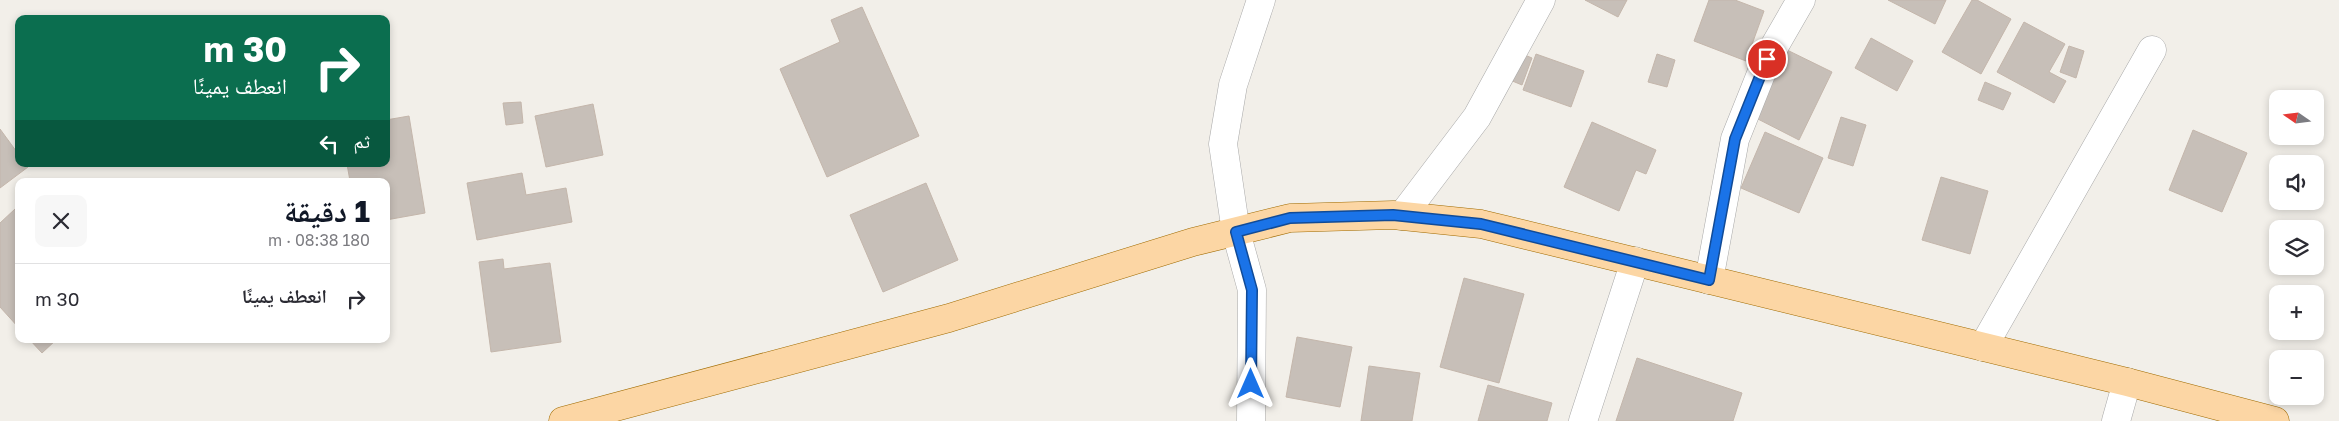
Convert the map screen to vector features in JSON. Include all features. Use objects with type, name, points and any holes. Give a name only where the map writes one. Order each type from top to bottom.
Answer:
[{"type":"main road","points":[[563,421],[949,318],[1193,242],[1290,218],[1402,216],[1481,224],[2127,382],[2275,421]]},
{"type":"street","points":[[1251,421],[1252,290],[1236,232],[1223,144],[1233,85],[1261,0]]},
{"type":"street","points":[[1402,216],[1477,117],[1541,0]]},
{"type":"street","points":[[1709,280],[1735,139],[1767,59],[1801,0]]},
{"type":"street","points":[[1983,347],[2152,50]]},
{"type":"street","points":[[1583,421],[1635,262]]},
{"type":"street","points":[[2116,421],[2127,382]]},
{"type":"building","points":[[1585,0],[1627,0],[1618,17]]},
{"type":"building","points":[[1709,0],[1735,0],[1764,11],[1746,61],[1694,41]]},
{"type":"building","points":[[1888,0],[1946,0],[1935,24]]},
{"type":"building","points":[[1972,0],[1977,0],[2011,19],[1981,74],[1942,52]]},
{"type":"building","points":[[862,7],[919,136],[827,177],[780,69],[840,42],[831,20]]},
{"type":"building","points":[[2024,22],[2065,44],[2049,72],[2066,81],[2054,103],[1997,72]]},
{"type":"building","points":[[1871,38],[1913,61],[1897,91],[1855,68]]},
{"type":"building","points":[[2069,46],[2084,51],[2076,78],[2060,72]]},
{"type":"building","points":[[1785,49],[1832,72],[1799,140],[1752,116]]},
{"type":"building","points":[[1520,53],[1532,58],[1522,85],[1510,80]]},
{"type":"building","points":[[1536,54],[1584,71],[1571,107],[1523,90]]},
{"type":"building","points":[[1657,54],[1675,60],[1667,87],[1648,82]]},
{"type":"building","points":[[1985,82],[2011,93],[2003,110],[1978,100]]},
{"type":"building","points":[[521,102],[523,123],[506,125],[503,103]]},
{"type":"building","points":[[593,104],[603,155],[546,167],[535,116]]},
{"type":"building","points":[[409,116],[425,213],[390,219],[390,178],[349,178],[348,167],[390,167],[390,119]]},
{"type":"building","points":[[1841,117],[1866,125],[1853,166],[1828,158]]},
{"type":"building","points":[[1592,122],[1656,150],[1646,174],[1636,170],[1619,211],[1564,187]]},
{"type":"building","points":[[0,129],[15,150],[15,167],[28,167],[0,188]]},
{"type":"building","points":[[2193,130],[2247,153],[2222,212],[2169,190]]},
{"type":"building","points":[[1765,132],[1823,158],[1799,213],[1741,188]]},
{"type":"building","points":[[522,173],[526,195],[566,188],[572,222],[477,240],[467,183]]},
{"type":"building","points":[[1941,177],[1988,191],[1970,254],[1922,240]]},
{"type":"building","points":[[926,183],[958,260],[883,292],[850,215]]},
{"type":"building","points":[[15,209],[15,324],[0,307],[0,223]]},
{"type":"building","points":[[503,259],[504,269],[550,263],[561,342],[491,352],[479,262]]},
{"type":"building","points":[[1464,278],[1524,294],[1499,383],[1440,367]]},
{"type":"building","points":[[1297,337],[1352,347],[1340,407],[1286,397]]},
{"type":"building","points":[[33,343],[53,343],[42,353]]},
{"type":"building","points":[[1637,358],[1742,393],[1733,421],[1616,421]]},
{"type":"building","points":[[1369,366],[1420,373],[1412,421],[1361,421]]},
{"type":"building","points":[[1488,385],[1552,403],[1547,421],[1478,421]]},
{"type":"route","points":[[1251,384],[1252,290],[1236,232],[1290,218],[1393,215],[1481,224],[1709,280],[1735,139],[1767,59]]}]
